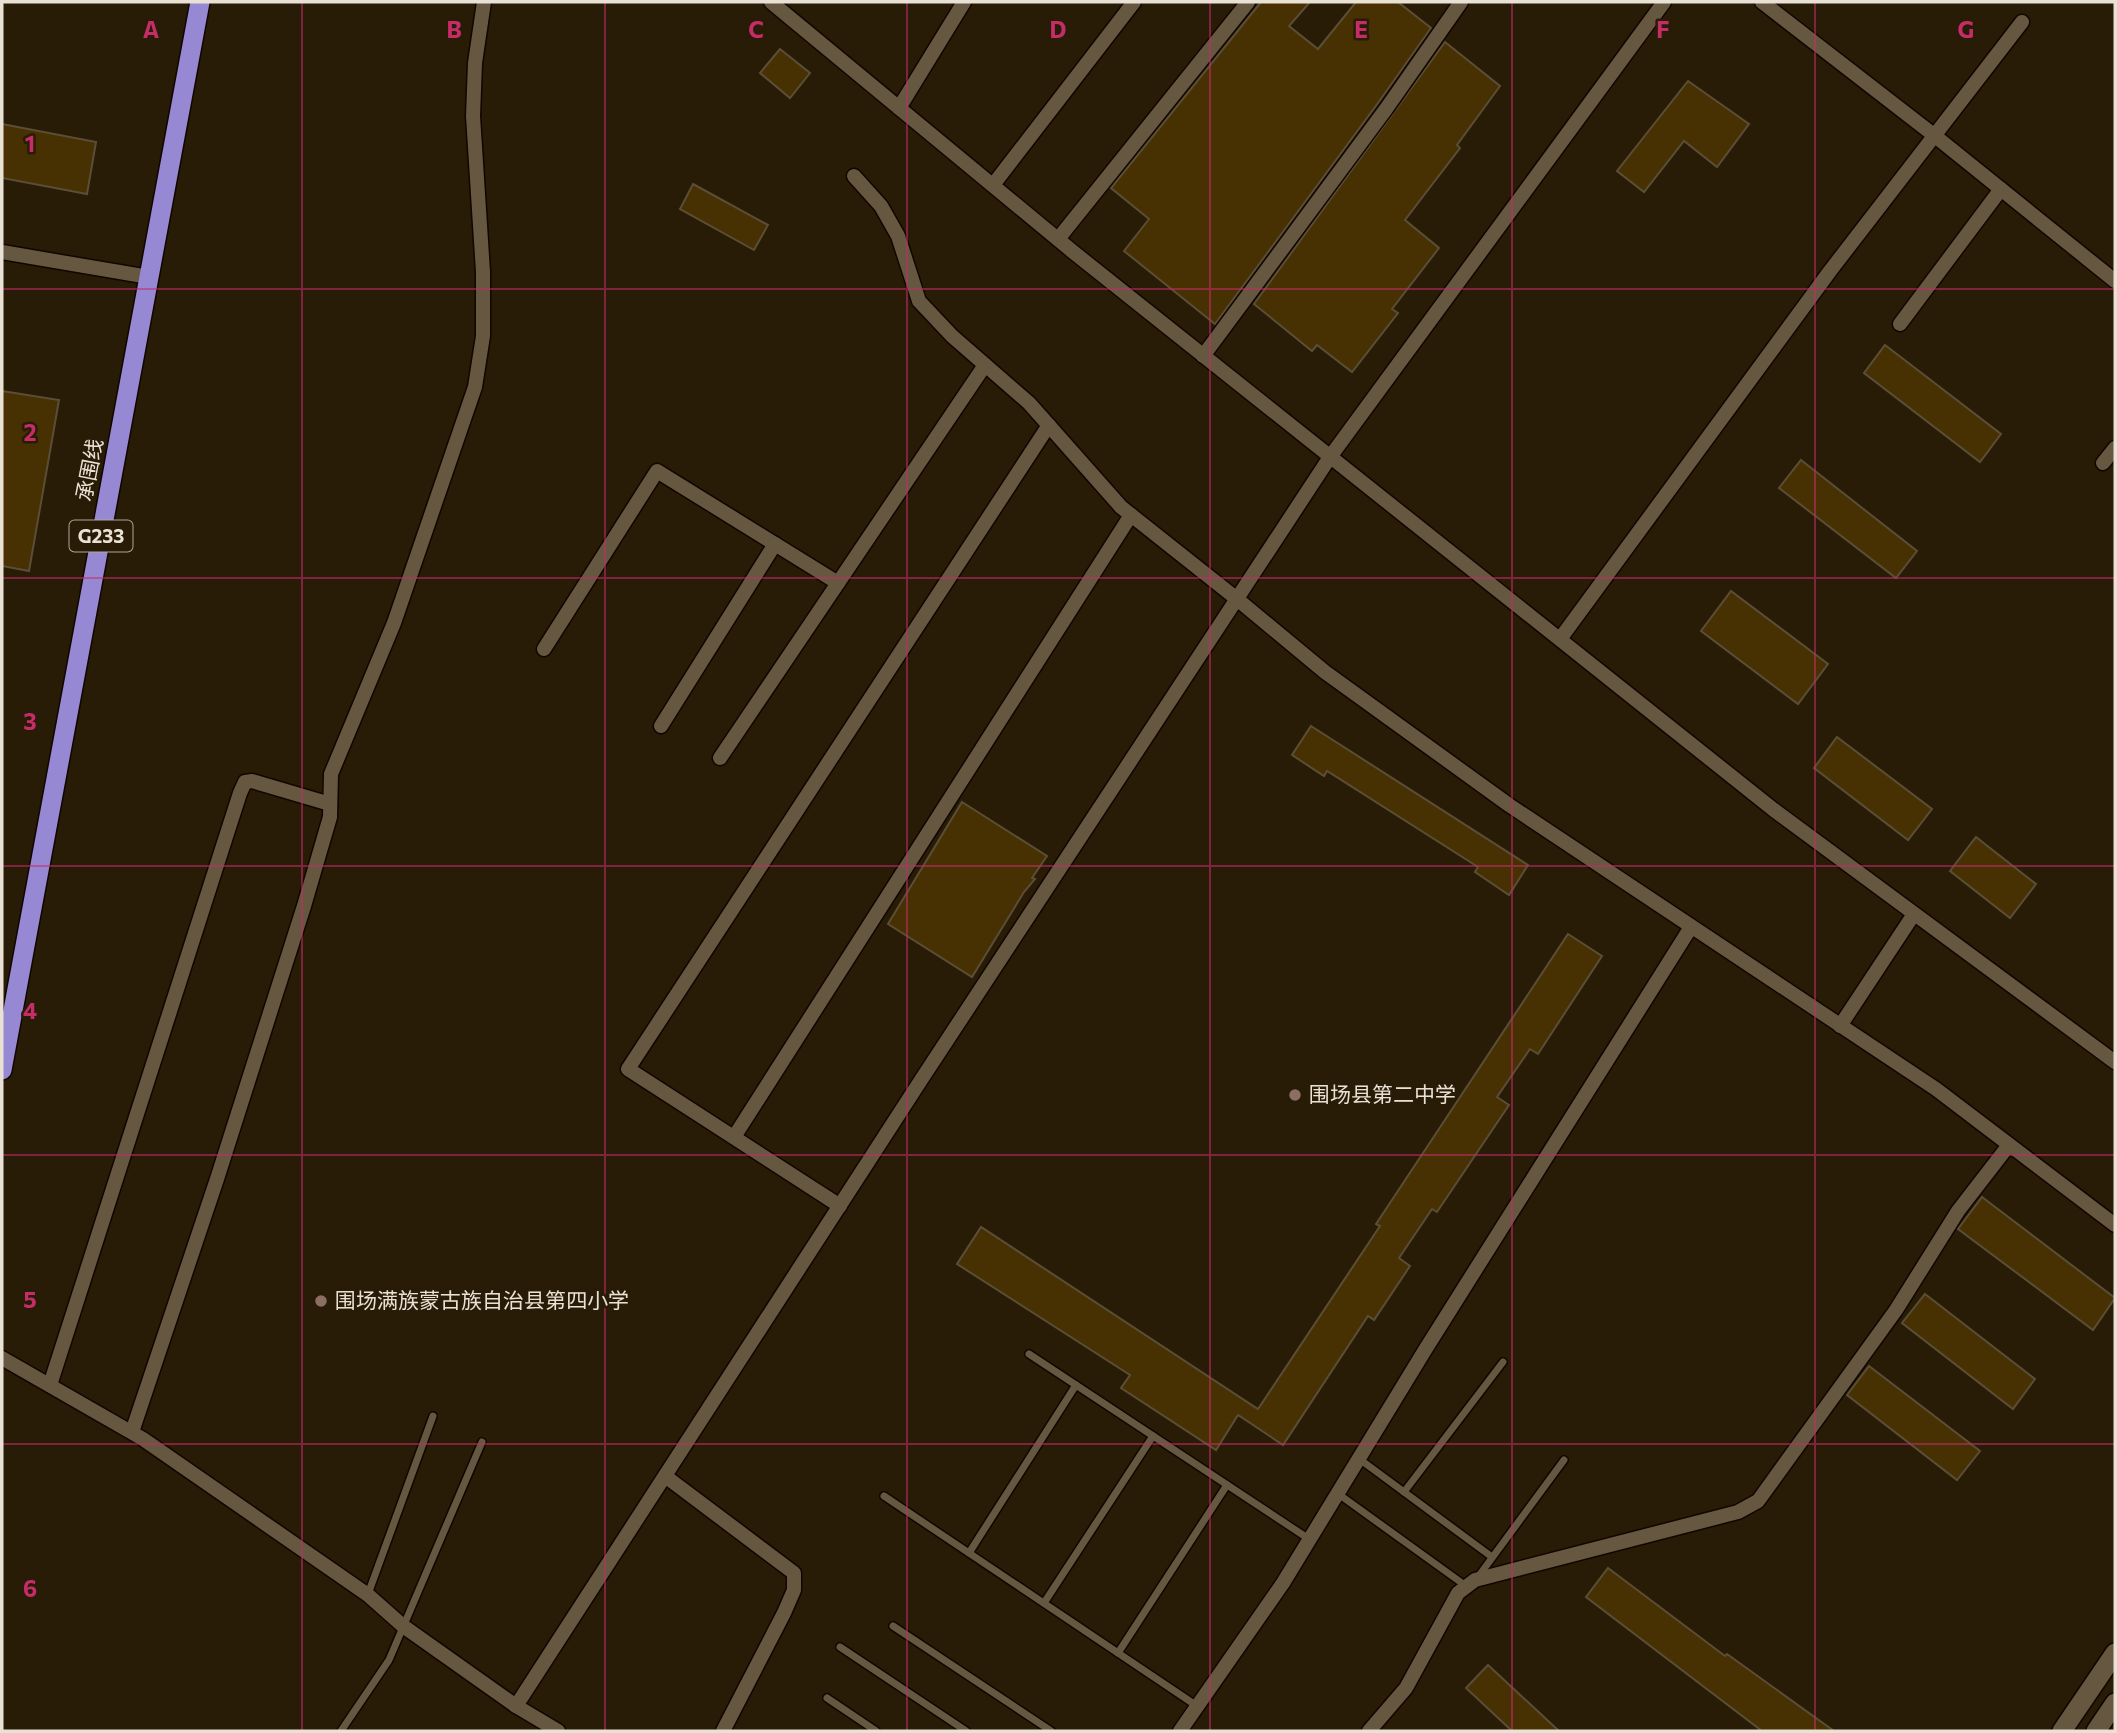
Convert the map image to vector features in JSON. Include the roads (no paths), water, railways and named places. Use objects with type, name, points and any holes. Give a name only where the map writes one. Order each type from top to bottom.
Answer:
[{"type":"highway","name":"承围线","points":[[2,1070],[200,2]]},
{"type":"main road","points":[[2062,1731],[2115,1653]]},
{"type":"main road","points":[[2096,1731],[2115,1703]]},
{"type":"street","points":[[132,1432],[217,1179],[304,906],[330,817],[331,774],[394,623],[475,387],[483,337],[473,116],[475,63],[484,2]]},
{"type":"street","points":[[771,2],[1058,239],[1774,810],[2115,1062]]},
{"type":"street","points":[[899,108],[964,2]]},
{"type":"street","points":[[993,185],[1134,2]]},
{"type":"street","points":[[1058,239],[1248,2]]},
{"type":"street","points":[[1203,355],[1386,109],[1461,2]]},
{"type":"street","points":[[516,1706],[1330,457],[1664,2]]},
{"type":"street","points":[[1762,2],[1935,135],[2115,281]]},
{"type":"street","points":[[1560,639],[1830,271],[2022,22]]},
{"type":"street","points":[[854,176],[881,206],[898,236],[919,301],[952,336],[1029,403],[1121,507],[1325,672],[1509,805],[1936,1089],[2115,1225]]},
{"type":"street","points":[[1900,324],[2001,190]]},
{"type":"street","points":[[2,252],[149,277]]},
{"type":"street","points":[[720,758],[985,365]]},
{"type":"street","points":[[840,1206],[628,1069],[1049,425]]},
{"type":"street","points":[[2103,463],[2115,447]]},
{"type":"street","points":[[544,649],[657,471],[838,583]]},
{"type":"street","points":[[734,1137],[1131,515]]},
{"type":"street","points":[[661,726],[775,544]]},
{"type":"street","points":[[50,1385],[245,782],[252,781],[330,804]]},
{"type":"street","points":[[1840,1026],[1914,914]]},
{"type":"street","points":[[1180,1731],[1283,1583],[1358,1458],[1691,927]]},
{"type":"street","points":[[1369,1731],[1406,1688],[1458,1593],[1471,1583],[1738,1513],[1758,1501],[1896,1310],[1958,1211],[2009,1145]]},
{"type":"street","points":[[2,1357],[132,1432],[368,1595],[403,1626],[516,1706],[558,1731]]},
{"type":"street","points":[[665,1476],[794,1573],[794,1590],[784,1613],[723,1731]]},
{"type":"lane","points":[[1029,1354],[1310,1539]]},
{"type":"lane","points":[[1404,1492],[1503,1362]]},
{"type":"lane","points":[[969,1553],[1076,1385]]},
{"type":"lane","points":[[368,1595],[433,1416]]},
{"type":"lane","points":[[1044,1603],[1153,1436]]},
{"type":"lane","points":[[341,1731],[389,1660],[482,1442]]},
{"type":"lane","points":[[1358,1458],[1492,1557]]},
{"type":"lane","points":[[1337,1493],[1471,1583],[1564,1460]]},
{"type":"lane","points":[[1118,1653],[1227,1485]]},
{"type":"lane","points":[[884,1496],[1198,1707]]},
{"type":"lane","points":[[893,1626],[1051,1731]]},
{"type":"lane","points":[[840,1647],[966,1731]]},
{"type":"lane","points":[[827,1698],[876,1731]]},
{"type":"place","name":"围场县第二中学","points":[[1295,1095]]},
{"type":"place","name":"围场满族蒙古族自治县第四小学","points":[[321,1301]]}]
